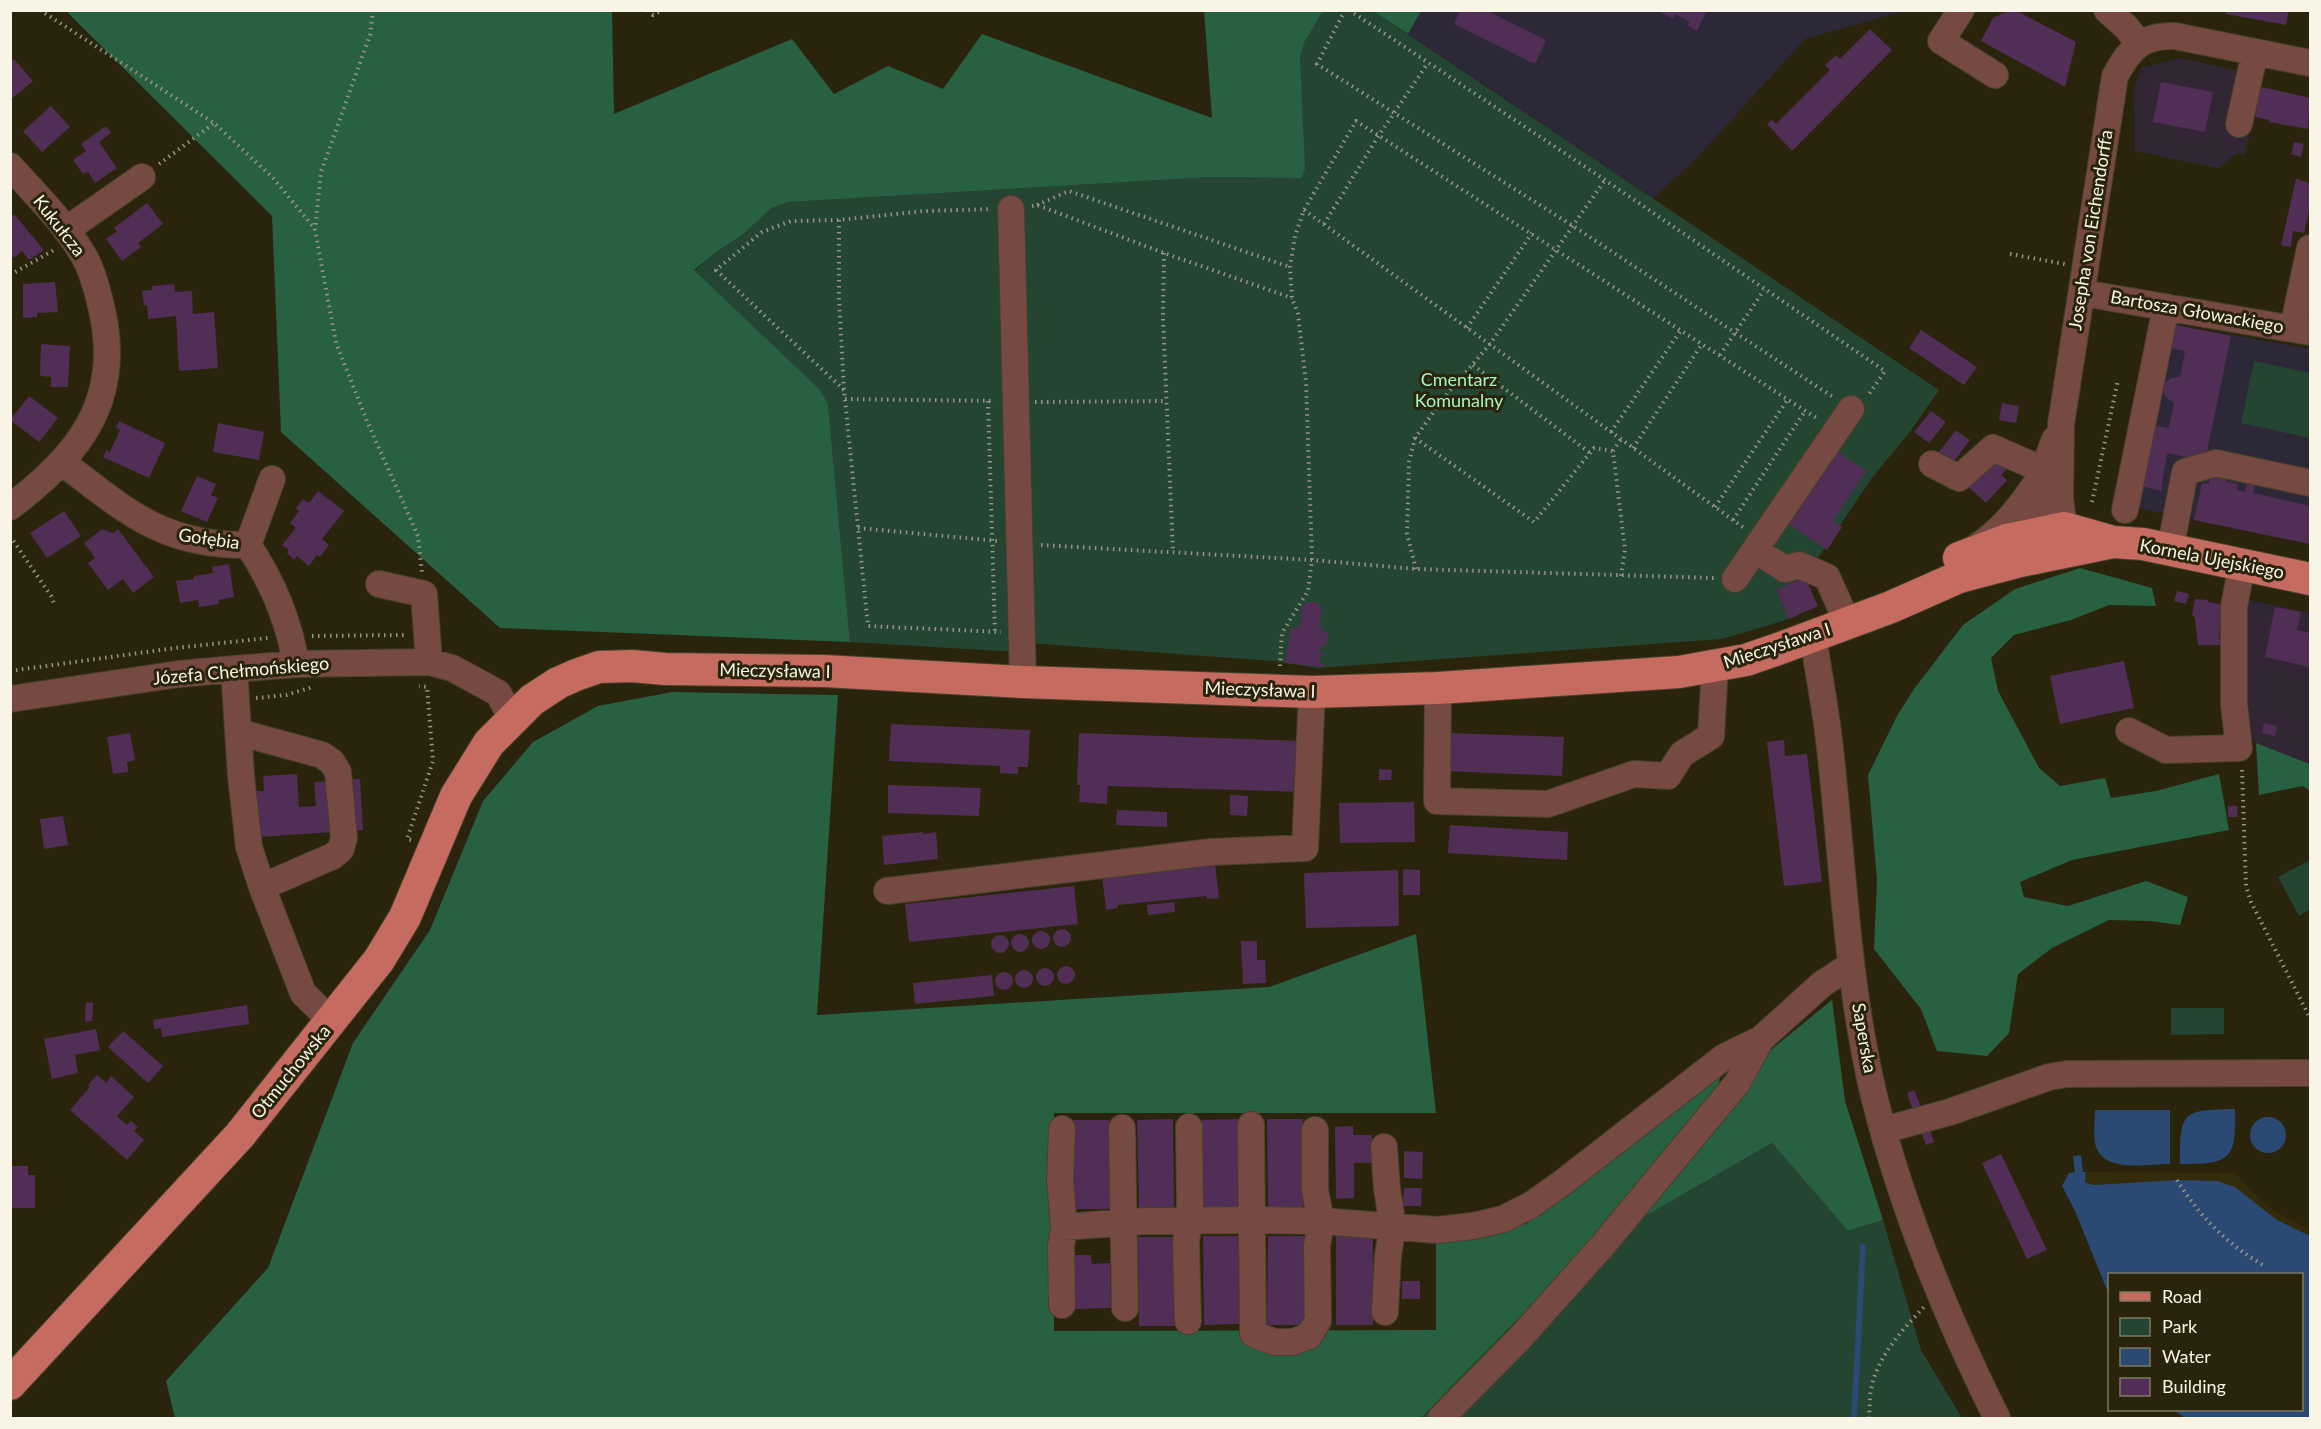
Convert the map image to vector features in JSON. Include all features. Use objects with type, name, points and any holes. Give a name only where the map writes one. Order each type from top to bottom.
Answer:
[{"type":"main road","name":"Kornela Ujejskiego","points":[[2054,538],[2143,544],[2310,579]]},
{"type":"main road","name":"Mieczysława I","points":[[1846,622],[1884,594],[1964,556],[2007,540],[2054,538]]},
{"type":"main road","name":"Mieczysława I","points":[[513,720],[575,694],[665,669],[824,671],[1278,692],[1438,688],[1642,675],[1746,660],[1891,607],[2054,538]]},
{"type":"main road","name":"Otmuchowska","points":[[10,1384],[240,1135],[379,960],[405,917],[444,822],[470,771],[489,743],[513,720]]},
{"type":"street","points":[[1961,10],[1941,41],[1995,75]]},
{"type":"street","points":[[2107,10],[2126,27],[2139,43],[2152,37],[2175,36],[2310,63]]},
{"type":"street","name":"Josepha von Eichendorffa","points":[[2054,538],[2060,498],[2061,424],[2115,76],[2125,56],[2139,43]]},
{"type":"street","points":[[2239,124],[2255,52]]},
{"type":"street","name":"Kukułcza","points":[[10,166],[70,234],[86,259],[99,299],[107,346],[106,370],[98,405],[90,424],[63,463],[10,507]]},
{"type":"street","points":[[70,234],[142,177]]},
{"type":"street","points":[[1011,209],[1023,682]]},
{"type":"street","points":[[2302,330],[2310,248]]},
{"type":"street","name":"Bartosza Głowackiego","points":[[2083,293],[2302,330]]},
{"type":"street","points":[[2125,510],[2166,307]]},
{"type":"street","points":[[1736,579],[1851,408]]},
{"type":"street","name":"Josepha von Eichendorffa","points":[[2054,538],[2038,505],[2042,474],[2061,424]]},
{"type":"street","points":[[1932,464],[1959,478],[1993,448],[2042,474],[2014,516],[1992,536],[1964,556]]},
{"type":"street","name":"Gołębia","points":[[63,463],[130,514],[153,527],[168,533],[226,545],[248,545],[274,590],[292,636],[296,664]]},
{"type":"street","points":[[2170,550],[2185,472],[2216,463],[2310,483]]},
{"type":"street","points":[[248,545],[272,479]]},
{"type":"street","points":[[1758,545],[1785,569],[1799,565],[1827,577],[1846,622]]},
{"type":"street","points":[[2129,732],[2166,750],[2239,748],[2234,704],[2234,607],[2242,564]]},
{"type":"street","points":[[379,584],[424,594],[429,662]]},
{"type":"street","name":"Saperska","points":[[1813,636],[1829,739],[1851,965],[1874,1096],[1908,1206],[1940,1293],[1965,1354],[1997,1419]]},
{"type":"street","name":"Józefa Chełmońskiego","points":[[10,699],[179,674],[234,669],[296,664],[429,662],[452,668],[498,693],[513,720]]},
{"type":"street","points":[[1438,688],[1437,801],[1548,804],[1634,774],[1668,776],[1682,754],[1710,736],[1716,666]]},
{"type":"street","points":[[234,669],[249,847],[303,993],[332,1022]]},
{"type":"street","points":[[887,891],[1211,852],[1305,848],[1312,692]]},
{"type":"street","points":[[238,732],[322,755],[332,762],[338,772],[344,838],[341,849],[333,856],[262,887]]},
{"type":"street","points":[[1064,1227],[1189,1220],[1253,1220],[1321,1221],[1437,1230],[1473,1226],[1503,1219],[1531,1205],[1724,1057],[1761,1039],[1822,984],[1851,965]]},
{"type":"street","points":[[1441,1419],[1520,1338],[1610,1236],[1738,1082],[1761,1039]]},
{"type":"street","points":[[1884,1130],[1950,1112],[2049,1077],[2067,1074],[2310,1073]]},
{"type":"street","points":[[1251,1125],[1253,1334],[1274,1342],[1293,1342],[1309,1335],[1318,1321],[1317,1246],[1321,1221],[1315,1190],[1315,1130]]},
{"type":"street","points":[[1188,1321],[1186,1244],[1189,1220],[1189,1127]]},
{"type":"street","points":[[1122,1128],[1125,1308]]},
{"type":"street","points":[[1062,1129],[1060,1180],[1064,1227],[1061,1246],[1062,1305]]},
{"type":"street","points":[[1384,1147],[1393,1226],[1388,1256],[1385,1312]]},
{"type":"path","points":[[40,10],[214,123],[273,178],[315,230]]},
{"type":"path","points":[[373,10],[370,35],[321,172],[315,230],[336,343],[367,421],[418,536],[424,594]]},
{"type":"path","points":[[648,10],[653,15],[663,10]]},
{"type":"path","points":[[1347,10],[1605,180],[1885,371],[1856,412],[1573,226],[1317,64],[1347,10]]},
{"type":"path","points":[[1324,224],[1379,135],[1428,63]]},
{"type":"path","points":[[1278,692],[1282,633],[1308,591],[1312,560],[1306,382],[1298,314],[1292,298],[1290,267],[1295,236],[1304,210],[1356,121],[1836,431]]},
{"type":"path","points":[[142,177],[214,123]]},
{"type":"path","points":[[1416,569],[1407,534],[1409,462],[1415,438],[1443,399],[1490,345],[1605,180]]},
{"type":"path","points":[[844,390],[716,270],[762,232],[791,220],[839,220],[924,212],[1011,209],[1037,205],[1069,191],[1290,267]]},
{"type":"path","points":[[1037,205],[1292,298]]},
{"type":"path","points":[[1304,210],[1733,520],[1758,545]]},
{"type":"path","points":[[839,220],[839,298],[844,390],[868,626],[1022,633]]},
{"type":"path","points":[[1467,328],[1532,233]]},
{"type":"path","points":[[10,275],[70,234]]},
{"type":"path","points":[[1164,253],[1163,318],[1173,553]]},
{"type":"path","points":[[2010,254],[2072,265]]},
{"type":"path","points":[[1720,355],[1764,290]]},
{"type":"path","points":[[1611,432],[1681,330]]},
{"type":"path","points":[[1633,448],[1702,344]]},
{"type":"path","points":[[1473,365],[1590,453]]},
{"type":"path","points":[[2092,502],[2118,380]]},
{"type":"path","points":[[1715,507],[1788,399]]},
{"type":"path","points":[[988,401],[995,632]]},
{"type":"path","points":[[1733,520],[1805,411]]},
{"type":"path","points":[[1415,438],[1534,522],[1594,448],[1613,451]]},
{"type":"path","points":[[1621,439],[1613,451],[1625,550],[1621,576]]},
{"type":"path","points":[[858,528],[992,541],[1312,560],[1416,569],[1736,579]]},
{"type":"path","points":[[10,536],[51,596],[55,606]]},
{"type":"path","points":[[407,839],[433,761],[427,687],[411,685]]},
{"type":"path","points":[[237,700],[286,695],[317,686]]},
{"type":"path","points":[[2239,748],[2243,782],[2246,886],[2251,902],[2310,1018]]},
{"type":"path","points":[[2178,1180],[2194,1206],[2214,1229],[2263,1266]]},
{"type":"path","points":[[1869,1419],[1872,1386],[1880,1362],[1905,1328],[1940,1293]]},
{"type":"shaded area","points":[[1421,10],[1904,11],[1805,39],[1692,163],[1653,198],[1408,34]]},
{"type":"shaded area","points":[[2180,58],[2262,76],[2245,155],[2237,153],[2218,168],[2135,151],[2134,88],[2142,68]]},
{"type":"shaded area","points":[[2171,324],[2310,349],[2310,544],[2118,504]]},
{"type":"shaded area","points":[[2244,599],[2310,613],[2310,764],[2256,743],[2245,727]]},
{"type":"green space","points":[[66,11],[612,11],[614,114],[792,39],[834,94],[888,66],[943,89],[982,34],[1212,118],[1204,11],[1323,11],[1304,43],[1300,57],[1305,169],[1301,178],[1211,177],[789,202],[772,208],[741,236],[694,270],[819,389],[828,404],[850,642],[500,628],[281,432],[272,216]]},
{"type":"green space","name":"Cmentarz Komunalny","points":[[1323,11],[1373,11],[1939,390],[1912,429],[1872,478],[1805,577],[1776,590],[1789,619],[1722,639],[1318,668],[1273,661],[1029,643],[1017,652],[850,642],[828,404],[694,271],[719,250],[741,236],[772,208],[789,202],[1211,177],[1301,178],[1300,57],[1304,43]]},
{"type":"green space","points":[[1373,11],[1421,11],[1408,34]]},
{"type":"green space","points":[[2254,361],[2310,373],[2310,438],[2241,423]]},
{"type":"green space","points":[[2080,568],[2152,588],[2156,606],[2109,605],[2071,620],[2014,635],[1991,658],[1998,691],[2039,768],[2060,786],[2105,778],[2111,798],[2156,791],[2219,774],[2229,830],[2072,860],[2020,882],[2024,897],[2068,906],[2146,881],[2188,897],[2180,925],[2150,921],[2109,920],[2052,948],[2018,974],[2009,1033],[1987,1056],[1937,1051],[1921,1009],[1874,949],[1877,880],[1868,775],[1897,716],[1914,689],[1963,625],[2015,589]]},
{"type":"green space","points":[[672,692],[838,695],[817,1015],[1269,987],[1416,934],[1436,1113],[1054,1113],[1054,1331],[1436,1330],[1436,1240],[1526,1224],[1720,1074],[1718,1092],[1586,1249],[1421,1418],[175,1418],[166,1381],[268,1268],[353,1043],[430,930],[483,801],[533,742],[598,706]]},
{"type":"green space","points":[[2256,743],[2310,764],[2310,791],[2303,786],[2259,795]]},
{"type":"green space","points":[[2310,860],[2310,909],[2299,916],[2278,877]]},
{"type":"green space","points":[[1832,1000],[1845,1101],[1883,1220],[1848,1231],[1772,1143],[1631,1224],[1767,1053]]},
{"type":"green space","points":[[2171,1008],[2224,1008],[2224,1034],[2171,1035]]},
{"type":"green space","points":[[1772,1143],[1848,1231],[1883,1220],[1921,1350],[1962,1418],[1421,1418],[1586,1249]]},
{"type":"sand","points":[[2086,1172],[2235,1173],[2269,1206],[2288,1219],[2310,1229],[2310,1236],[2277,1220],[2235,1187],[2218,1181],[2177,1180],[2093,1185],[2085,1182]]},
{"type":"water","points":[[2235,1109],[2234,1139],[2227,1156],[2210,1163],[2180,1164],[2181,1133],[2188,1117],[2204,1111]]},
{"type":"water","points":[[2095,1110],[2170,1110],[2170,1164],[2138,1166],[2115,1163],[2106,1159],[2099,1153],[2095,1143]]},
{"type":"water","points":[[2268,1117],[2281,1122],[2286,1135],[2281,1148],[2268,1153],[2255,1148],[2250,1135],[2255,1122]]},
{"type":"water","points":[[2081,1155],[2083,1172],[2086,1172],[2085,1182],[2093,1185],[2177,1180],[2218,1181],[2235,1187],[2277,1220],[2310,1236],[2310,1418],[2185,1418],[2175,1411],[2303,1411],[2303,1273],[2108,1273],[2108,1293],[2075,1211],[2062,1186],[2069,1173],[2075,1172],[2073,1156]]},
{"type":"building","points":[[1460,10],[1490,10],[1489,12],[1546,40],[1535,64],[1454,24]]},
{"type":"building","points":[[1656,10],[1707,10],[1697,31],[1688,26],[1690,22],[1675,14],[1673,19]]},
{"type":"building","points":[[2015,10],[2076,42],[2065,87],[1981,41],[1993,18]]},
{"type":"building","points":[[2227,10],[2289,10],[2286,25],[2226,14]]},
{"type":"building","points":[[1870,29],[1892,50],[1792,151],[1767,124],[1772,120],[1776,124],[1830,70],[1825,65],[1836,55],[1840,59]]},
{"type":"building","points":[[14,59],[33,81],[10,100],[10,62]]},
{"type":"building","points":[[2161,82],[2213,92],[2205,132],[2153,122]]},
{"type":"building","points":[[2261,87],[2310,98],[2308,129],[2255,117]]},
{"type":"building","points":[[51,106],[70,127],[42,152],[23,131]]},
{"type":"building","points":[[106,126],[111,133],[99,142],[117,168],[95,183],[88,172],[83,174],[73,160],[86,151],[81,144]]},
{"type":"building","points":[[2294,142],[2304,144],[2301,157],[2291,154]]},
{"type":"building","points":[[2296,179],[2310,183],[2310,207],[2304,233],[2293,231],[2291,247],[2281,245]]},
{"type":"building","points":[[147,203],[163,224],[138,243],[141,247],[122,261],[106,239],[117,231],[114,228]]},
{"type":"building","points":[[14,214],[44,250],[29,260],[22,251],[14,258],[10,254],[10,215],[12,217]]},
{"type":"building","points":[[55,282],[58,312],[37,313],[37,317],[23,318],[23,284]]},
{"type":"building","points":[[174,284],[175,292],[192,291],[193,314],[214,312],[218,368],[179,371],[176,316],[148,319],[147,305],[144,306],[142,291],[152,290],[152,286]]},
{"type":"building","points":[[2171,324],[2231,336],[2205,461],[2167,453],[2161,491],[2137,485],[2150,425],[2169,428],[2174,403],[2159,392],[2161,381],[2166,382],[2180,377],[2185,351],[2166,347]]},
{"type":"building","points":[[1921,330],[1977,367],[1964,385],[1909,348]]},
{"type":"building","points":[[41,344],[70,346],[68,387],[51,387],[51,377],[40,376]]},
{"type":"building","points":[[29,396],[58,418],[39,442],[10,420]]},
{"type":"building","points":[[2002,403],[2019,406],[2016,423],[1999,420]]},
{"type":"building","points":[[1931,411],[1946,422],[1929,443],[1914,432]]},
{"type":"building","points":[[119,421],[165,443],[149,478],[103,457],[106,450],[110,452],[120,430],[116,428]]},
{"type":"building","points":[[218,423],[264,432],[259,460],[213,452]]},
{"type":"building","points":[[1956,430],[1970,440],[1953,463],[1939,452]]},
{"type":"building","points":[[1838,452],[1866,471],[1833,521],[1842,527],[1827,550],[1787,523]]},
{"type":"building","points":[[1997,460],[2007,469],[2001,475],[2007,480],[1986,503],[1965,484]]},
{"type":"building","points":[[2212,470],[2228,474],[2226,481],[2238,484],[2237,490],[2245,492],[2248,479],[2256,481],[2253,493],[2310,506],[2310,544],[2194,520],[2202,483],[2209,484]]},
{"type":"building","points":[[197,476],[216,484],[211,495],[218,498],[207,522],[181,511]]},
{"type":"building","points":[[318,491],[344,511],[322,539],[329,545],[309,566],[297,556],[294,560],[287,553],[289,550],[282,545],[296,528],[290,523],[299,511],[296,508],[303,499],[309,503]]},
{"type":"building","points":[[64,511],[81,536],[47,558],[30,533]]},
{"type":"building","points":[[102,529],[113,533],[118,529],[154,577],[133,593],[123,579],[108,590],[88,563],[95,558],[84,543]]},
{"type":"building","points":[[229,564],[234,597],[218,600],[219,604],[199,607],[198,600],[180,603],[176,581],[194,579],[194,576],[213,573],[212,567]]},
{"type":"building","points":[[1805,577],[1818,606],[1789,619],[1776,590]]},
{"type":"building","points":[[2177,591],[2189,594],[2186,604],[2174,601]]},
{"type":"building","points":[[2195,599],[2208,600],[2208,602],[2222,605],[2219,636],[2221,645],[2198,645],[2195,618],[2192,615]]},
{"type":"building","points":[[1306,602],[1318,603],[1322,613],[1319,622],[1323,631],[1328,632],[1326,646],[1321,645],[1320,653],[1326,654],[1320,656],[1319,664],[1324,664],[1324,667],[1285,663],[1291,628],[1296,629],[1302,620],[1301,611]]},
{"type":"building","points":[[2275,607],[2301,612],[2297,630],[2310,633],[2310,667],[2265,657]]},
{"type":"building","points":[[2124,661],[2134,708],[2060,724],[2050,676]]},
{"type":"building","points":[[2264,723],[2277,726],[2275,736],[2262,733]]},
{"type":"building","points":[[891,724],[1030,730],[1028,767],[1018,767],[1018,774],[1000,773],[1000,766],[889,761]]},
{"type":"building","points":[[130,733],[135,760],[127,762],[128,772],[113,774],[107,737]]},
{"type":"building","points":[[1079,733],[1303,741],[1302,792],[1108,786],[1107,804],[1079,802],[1080,785],[1077,785]]},
{"type":"building","points":[[1448,733],[1564,737],[1562,776],[1446,771]]},
{"type":"building","points":[[1784,740],[1785,756],[1807,754],[1822,882],[1784,886],[1767,742]]},
{"type":"building","points":[[1379,769],[1392,770],[1391,780],[1379,780]]},
{"type":"building","points":[[297,774],[299,807],[316,806],[314,782],[360,779],[363,830],[259,837],[256,791],[264,791],[263,776]]},
{"type":"building","points":[[888,785],[981,788],[979,816],[888,813]]},
{"type":"building","points":[[1230,795],[1248,796],[1247,816],[1230,815]]},
{"type":"building","points":[[1414,802],[1415,842],[1340,843],[1339,803]]},
{"type":"building","points":[[2228,806],[2238,806],[2237,817],[2228,817]]},
{"type":"building","points":[[1117,810],[1167,812],[1167,827],[1116,825]]},
{"type":"building","points":[[63,816],[68,845],[44,849],[40,819]]},
{"type":"building","points":[[1450,825],[1568,832],[1567,860],[1448,853]]},
{"type":"building","points":[[923,832],[923,834],[936,832],[938,859],[884,865],[882,836]]},
{"type":"building","points":[[1215,863],[1219,898],[1207,899],[1206,896],[1118,905],[1118,908],[1106,910],[1102,875]]},
{"type":"building","points":[[1403,869],[1420,870],[1420,895],[1403,895]]},
{"type":"building","points":[[1398,870],[1399,926],[1306,928],[1304,873]]},
{"type":"building","points":[[1074,886],[1078,924],[909,942],[905,904]]},
{"type":"building","points":[[1174,902],[1175,912],[1148,915],[1147,905]]},
{"type":"building","points":[[1062,929],[1068,932],[1071,938],[1068,944],[1062,947],[1056,944],[1053,938],[1056,932]]},
{"type":"building","points":[[1041,931],[1047,934],[1050,940],[1047,946],[1041,949],[1035,946],[1032,940],[1035,934]]},
{"type":"building","points":[[1020,934],[1026,937],[1029,943],[1026,949],[1020,952],[1014,949],[1011,943],[1014,937]]},
{"type":"building","points":[[1000,935],[1006,938],[1009,944],[1006,950],[1000,953],[994,950],[991,944],[994,938]]},
{"type":"building","points":[[1241,941],[1257,941],[1257,960],[1265,960],[1266,983],[1243,984]]},
{"type":"building","points":[[1066,966],[1072,969],[1075,975],[1072,981],[1066,984],[1060,981],[1057,975],[1060,969]]},
{"type":"building","points":[[1045,968],[1051,971],[1054,977],[1051,983],[1045,986],[1039,983],[1036,977],[1039,971]]},
{"type":"building","points":[[1024,970],[1030,973],[1033,979],[1030,985],[1024,988],[1018,985],[1015,979],[1018,973]]},
{"type":"building","points":[[1004,972],[1010,975],[1013,981],[1010,987],[1004,990],[998,987],[995,981],[998,975]]},
{"type":"building","points":[[992,975],[994,996],[915,1004],[913,983]]},
{"type":"building","points":[[86,1002],[93,1003],[92,1021],[85,1022]]},
{"type":"building","points":[[247,1005],[249,1024],[162,1037],[161,1028],[154,1029],[153,1020]]},
{"type":"building","points":[[96,1029],[100,1050],[75,1055],[78,1073],[52,1079],[44,1039]]},
{"type":"building","points":[[123,1031],[163,1066],[148,1083],[108,1047]]},
{"type":"building","points":[[97,1075],[106,1083],[111,1076],[134,1097],[117,1116],[127,1125],[131,1121],[138,1127],[134,1131],[144,1140],[127,1160],[70,1110]]},
{"type":"building","points":[[1914,1090],[1921,1107],[1913,1110],[1907,1093]]},
{"type":"building","points":[[1173,1119],[1174,1208],[1139,1209],[1137,1120]]},
{"type":"building","points":[[1238,1119],[1239,1208],[1203,1208],[1202,1120]]},
{"type":"building","points":[[1267,1119],[1303,1119],[1303,1207],[1268,1207]]},
{"type":"building","points":[[1073,1120],[1109,1120],[1110,1209],[1074,1209]]},
{"type":"building","points":[[1353,1126],[1353,1135],[1372,1135],[1372,1163],[1354,1163],[1354,1198],[1336,1199],[1335,1127]]},
{"type":"building","points":[[1929,1128],[1934,1142],[1926,1145],[1921,1131]]},
{"type":"building","points":[[1404,1151],[1423,1152],[1422,1179],[1404,1178]]},
{"type":"building","points":[[2001,1154],[2047,1250],[2027,1259],[1982,1163]]},
{"type":"building","points":[[10,1166],[28,1166],[28,1175],[35,1175],[35,1208],[10,1208]]},
{"type":"building","points":[[1404,1188],[1422,1188],[1421,1206],[1403,1206]]},
{"type":"building","points":[[1336,1235],[1373,1236],[1373,1325],[1336,1325]]},
{"type":"building","points":[[1203,1236],[1239,1236],[1240,1324],[1204,1325]]},
{"type":"building","points":[[1268,1236],[1304,1236],[1304,1325],[1267,1325]]},
{"type":"building","points":[[1138,1237],[1175,1237],[1176,1326],[1139,1326]]},
{"type":"building","points":[[1073,1255],[1091,1255],[1092,1264],[1110,1263],[1111,1308],[1075,1309]]},
{"type":"building","points":[[1402,1281],[1420,1281],[1420,1299],[1402,1299]]},
{"type":"waterway","points":[[1854,1418],[1863,1246]]}]
